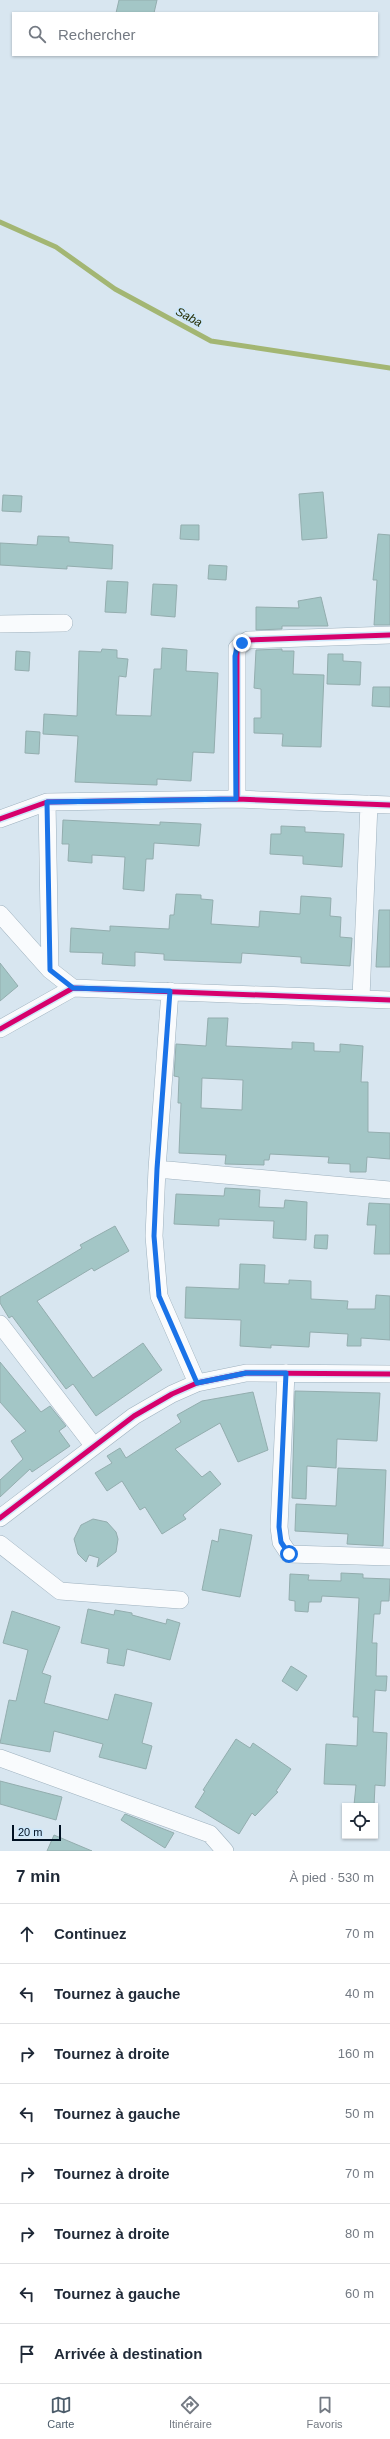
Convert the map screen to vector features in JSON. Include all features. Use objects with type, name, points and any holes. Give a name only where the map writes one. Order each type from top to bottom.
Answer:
[{"type":"street","points":[[0,624],[64,624]]},
{"type":"street","points":[[236,799],[237,648],[248,640],[390,635]]},
{"type":"street","points":[[0,819],[47,802],[236,799],[390,805]]},
{"type":"street","points":[[47,802],[50,970]]},
{"type":"street","points":[[361,998],[370,804]]},
{"type":"street","points":[[0,914],[50,970],[73,988]]},
{"type":"street","points":[[0,1029],[73,988],[390,1000]]},
{"type":"street","points":[[170,991],[157,1169],[154,1236],[159,1296],[197,1383]]},
{"type":"street","points":[[157,1169],[390,1190]]},
{"type":"street","points":[[0,1324],[93,1446]]},
{"type":"street","points":[[0,1518],[134,1416],[172,1394],[197,1383],[246,1373],[390,1374]]},
{"type":"street","points":[[286,1373],[279,1527],[281,1542],[289,1554],[390,1557]]},
{"type":"street","points":[[0,1544],[60,1591],[180,1600]]},
{"type":"street","points":[[0,1758],[210,1834],[225,1851]]},
{"type":"building","points":[[119,0],[157,0],[154,12],[116,12]]},
{"type":"building","points":[[323,492],[327,538],[302,540],[299,494]]},
{"type":"building","points":[[3,495],[22,496],[21,512],[2,511]]},
{"type":"building","points":[[181,525],[199,525],[199,540],[180,539]]},
{"type":"building","points":[[378,534],[390,535],[390,625],[374,625],[377,580],[373,580]]},
{"type":"building","points":[[38,536],[69,537],[69,542],[113,545],[112,569],[67,566],[67,569],[0,565],[0,543],[37,545]]},
{"type":"building","points":[[209,565],[227,566],[226,580],[208,579]]},
{"type":"building","points":[[107,581],[128,582],[126,613],[105,612]]},
{"type":"building","points":[[153,584],[177,585],[175,617],[151,615]]},
{"type":"building","points":[[321,597],[328,626],[282,626],[282,629],[256,630],[256,607],[299,608],[298,601]]},
{"type":"building","points":[[162,648],[187,650],[186,671],[218,673],[214,753],[193,752],[191,781],[157,779],[157,785],[75,782],[78,736],[43,734],[44,714],[77,716],[79,651],[101,652],[102,649],[117,650],[117,658],[128,659],[126,677],[119,676],[116,715],[151,716],[154,669],[161,669]]},
{"type":"building","points":[[282,649],[282,651],[294,651],[293,674],[324,675],[321,747],[282,746],[283,734],[254,733],[254,718],[261,718],[261,689],[254,688],[256,650]]},
{"type":"building","points":[[16,651],[30,652],[29,671],[15,670]]},
{"type":"building","points":[[328,654],[343,654],[343,661],[361,662],[360,685],[327,684]]},
{"type":"building","points":[[373,687],[390,687],[390,707],[372,706]]},
{"type":"building","points":[[26,731],[40,732],[39,754],[25,753]]},
{"type":"building","points":[[63,820],[160,825],[160,822],[201,824],[199,846],[154,843],[153,859],[146,859],[144,891],[123,889],[125,857],[92,855],[92,863],[68,861],[69,844],[62,844]]},
{"type":"building","points":[[281,826],[305,827],[305,832],[344,834],[342,867],[303,864],[303,856],[270,854],[271,834],[281,834]]},
{"type":"building","points":[[176,894],[201,895],[201,899],[213,900],[211,924],[259,927],[260,911],[300,914],[301,896],[331,898],[330,916],[341,917],[340,937],[352,938],[350,966],[301,963],[301,957],[242,953],[241,963],[164,960],[164,954],[135,952],[135,966],[102,964],[103,953],[70,952],[71,928],[110,931],[110,926],[169,929],[170,915],[174,915]]},
{"type":"building","points":[[379,910],[390,910],[390,967],[376,967]]},
{"type":"building","points":[[0,963],[18,986],[0,1001]]},
{"type":"building","points":[[208,1018],[228,1018],[226,1046],[292,1049],[292,1042],[314,1043],[314,1051],[340,1052],[340,1044],[363,1046],[361,1082],[368,1082],[368,1132],[390,1133],[390,1159],[367,1157],[366,1172],[350,1172],[350,1164],[328,1163],[329,1157],[270,1154],[269,1160],[264,1160],[264,1165],[225,1164],[226,1155],[179,1153],[181,1103],[178,1103],[179,1077],[174,1076],[176,1044],[206,1046]],"holes":[[[202,1078],[243,1080],[242,1110],[201,1108]]]},
{"type":"building","points":[[225,1188],[260,1190],[259,1207],[284,1208],[285,1200],[307,1202],[306,1240],[273,1238],[274,1221],[219,1219],[219,1226],[174,1224],[176,1194],[224,1196]]},
{"type":"building","points":[[369,1203],[390,1204],[390,1254],[374,1254],[376,1225],[367,1225]]},
{"type":"building","points":[[115,1226],[129,1251],[94,1271],[92,1268],[37,1301],[93,1378],[143,1343],[162,1370],[96,1416],[73,1384],[66,1389],[12,1316],[9,1318],[0,1303],[0,1297],[82,1248],[80,1245]]},
{"type":"building","points":[[315,1235],[328,1235],[327,1249],[314,1248]]},
{"type":"building","points":[[240,1264],[265,1265],[264,1283],[289,1284],[289,1280],[311,1281],[311,1299],[348,1301],[347,1309],[375,1309],[376,1295],[390,1296],[390,1340],[361,1338],[361,1346],[347,1346],[348,1334],[310,1332],[309,1347],[271,1345],[271,1348],[240,1346],[241,1320],[185,1318],[186,1287],[239,1289]]},
{"type":"building","points":[[0,1362],[41,1412],[50,1406],[66,1426],[59,1431],[70,1446],[32,1472],[30,1469],[0,1497],[0,1480],[23,1459],[11,1441],[26,1431],[0,1402]]},
{"type":"building","points":[[295,1391],[380,1393],[377,1441],[337,1439],[336,1468],[307,1466],[306,1499],[292,1498]]},
{"type":"building","points":[[253,1392],[268,1450],[238,1462],[220,1423],[175,1449],[202,1477],[210,1471],[221,1484],[183,1515],[186,1519],[162,1534],[145,1507],[140,1510],[122,1481],[107,1491],[95,1473],[112,1463],[107,1456],[120,1448],[126,1458],[181,1422],[177,1415],[202,1401]]},
{"type":"building","points":[[338,1468],[386,1470],[383,1546],[347,1544],[348,1534],[295,1531],[296,1504],[336,1506]]},
{"type":"building","points":[[93,1519],[107,1522],[116,1532],[118,1539],[116,1552],[97,1567],[99,1558],[89,1555],[86,1562],[78,1554],[74,1539],[81,1525]]},
{"type":"building","points":[[220,1529],[252,1535],[240,1597],[202,1590],[212,1540],[218,1542]]},
{"type":"building","points":[[341,1573],[363,1574],[363,1578],[390,1579],[389,1601],[381,1601],[380,1614],[374,1614],[372,1643],[377,1643],[376,1676],[387,1676],[386,1691],[375,1690],[373,1732],[387,1733],[385,1786],[375,1785],[374,1803],[354,1803],[356,1785],[324,1784],[326,1744],[357,1746],[358,1717],[353,1717],[359,1598],[322,1596],[321,1602],[309,1602],[308,1612],[295,1611],[295,1601],[289,1600],[290,1574],[309,1575],[308,1580],[341,1581]]},
{"type":"building","points":[[88,1609],[114,1615],[115,1610],[132,1613],[132,1615],[166,1624],[167,1619],[180,1623],[170,1660],[127,1649],[124,1666],[107,1663],[109,1649],[81,1643]]},
{"type":"building","points":[[12,1611],[60,1627],[42,1673],[51,1676],[44,1703],[108,1720],[115,1694],[152,1703],[142,1743],[152,1746],[146,1769],[99,1757],[103,1744],[54,1731],[50,1752],[0,1743],[9,1700],[16,1701],[28,1650],[3,1643]]},
{"type":"building","points":[[291,1666],[307,1676],[297,1691],[282,1681]]},
{"type":"building","points":[[236,1739],[250,1748],[253,1743],[291,1769],[276,1791],[278,1792],[255,1816],[252,1813],[239,1834],[195,1807],[205,1791],[203,1790]]},
{"type":"building","points":[[0,1781],[62,1797],[56,1820],[0,1804]]},
{"type":"building","points":[[125,1814],[174,1833],[165,1848],[121,1820]]},
{"type":"building","points":[[54,1835],[92,1851],[47,1851]]},
{"type":"waterway","name":"Saba","points":[[0,222],[56,247],[115,289],[211,341],[390,368]]},
{"type":"cycle path","points":[[237,799],[237,648],[248,640],[390,635]]},
{"type":"cycle path","points":[[0,819],[47,802],[237,799],[390,805]]},
{"type":"cycle path","points":[[0,1029],[73,988],[390,1000]]},
{"type":"cycle path","points":[[0,1518],[134,1416],[172,1394],[197,1383],[246,1373],[390,1374]]},
{"type":"route","points":[[242,643],[237,648],[235,656],[236,799],[47,802],[50,970],[73,988],[170,991],[157,1169],[154,1236],[159,1296],[197,1383],[246,1373],[286,1373],[279,1533],[281,1542],[289,1554]]}]
